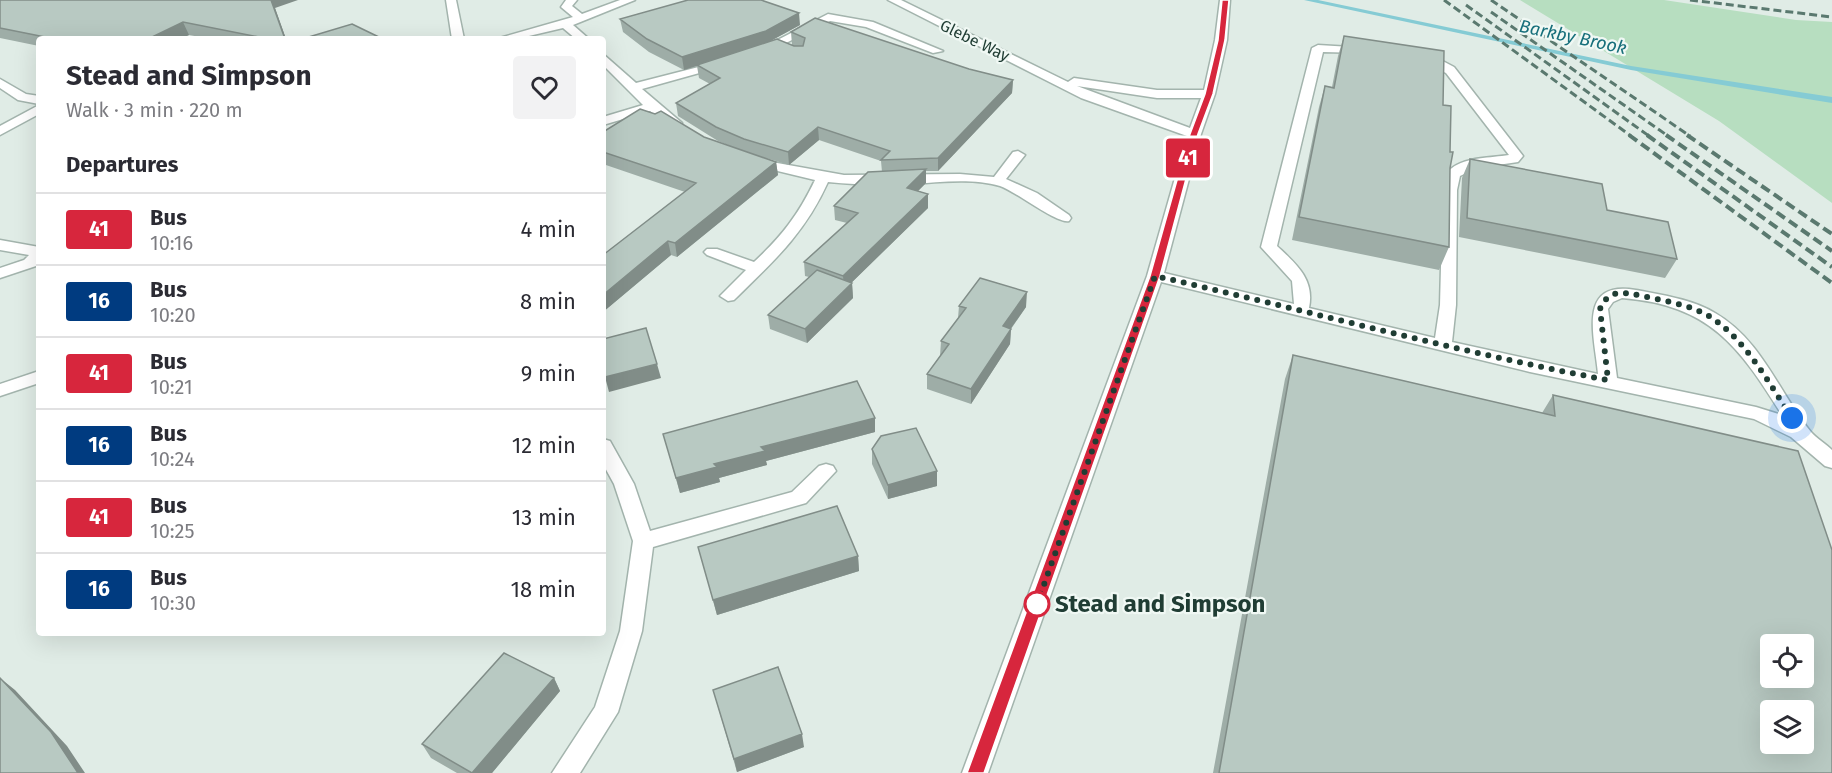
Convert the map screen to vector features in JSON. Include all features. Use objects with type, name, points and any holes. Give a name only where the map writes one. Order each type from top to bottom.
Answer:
[{"type":"street","points":[[451,0],[457,36]]},
{"type":"street","points":[[572,0],[566,7],[581,18]]},
{"type":"street","points":[[515,36],[565,24],[630,0]]},
{"type":"street","name":"Glebe Way","points":[[892,0],[1118,109],[1194,134]]},
{"type":"street","points":[[975,773],[1155,276],[1194,134],[1209,94],[1221,40],[1225,0]]},
{"type":"street","points":[[633,88],[784,47],[802,30],[828,17],[845,18],[869,24],[937,51]]},
{"type":"street","points":[[565,24],[579,36]]},
{"type":"street","points":[[1301,309],[1305,294],[1302,280],[1269,247],[1318,48],[1349,48],[1380,53]]},
{"type":"street","points":[[1412,58],[1433,61],[1450,70],[1516,156],[1514,159],[1466,167],[1456,171],[1453,176],[1450,190],[1448,305],[1443,343]]},
{"type":"street","points":[[606,61],[652,106],[692,135]]},
{"type":"street","name":"Glebe Way","points":[[1058,80],[1129,91],[1209,94]]},
{"type":"street","points":[[0,82],[22,98],[36,100]]},
{"type":"street","points":[[606,120],[652,106]]},
{"type":"street","points":[[0,131],[36,112]]},
{"type":"street","points":[[998,181],[1018,155]]},
{"type":"street","points":[[743,157],[823,178],[896,180],[961,177],[998,181],[1044,202],[1064,218]]},
{"type":"street","points":[[728,296],[782,244],[807,212],[823,178]]},
{"type":"street","points":[[0,245],[36,258]]},
{"type":"street","points":[[712,252],[756,268]]},
{"type":"street","points":[[0,273],[36,258]]},
{"type":"street","points":[[1155,276],[1443,343],[1530,366],[1608,380],[1756,413],[1778,420],[1803,433]]},
{"type":"street","points":[[1608,380],[1600,309],[1604,298],[1613,293],[1631,294],[1692,309],[1711,317],[1746,350],[1803,433],[1832,461]]},
{"type":"street","points":[[0,390],[36,378]]},
{"type":"street","points":[[565,773],[606,712],[631,630],[642,541],[624,484],[606,451]]},
{"type":"street","points":[[642,541],[799,498],[826,471]]},
{"type":"green space","points":[[1520,0],[1664,0],[1796,20],[1832,22],[1832,203],[1719,121]]},
{"type":"building","points":[[0,0],[271,0],[284,36],[254,36],[183,22],[154,36],[40,36],[0,28]]},
{"type":"building","points":[[688,0],[761,0],[799,13],[766,31],[682,57],[647,39],[620,19]]},
{"type":"building","points":[[815,18],[969,69],[1013,80],[938,158],[881,160],[890,151],[818,127],[788,152],[744,139],[716,127],[676,103],[720,78],[697,65],[777,39],[794,46],[803,46],[805,38],[791,32]]},
{"type":"building","points":[[352,24],[377,36],[312,36]]},
{"type":"building","points":[[1344,36],[1444,51],[1443,105],[1451,106],[1450,152],[1453,152],[1450,168],[1449,247],[1299,217],[1325,86],[1334,88]]},
{"type":"building","points":[[640,109],[655,114],[661,111],[704,137],[776,162],[675,243],[668,241],[606,293],[606,253],[696,183],[606,153],[606,130]]},
{"type":"building","points":[[1470,159],[1602,184],[1607,210],[1668,222],[1677,259],[1467,218]]},
{"type":"building","points":[[926,169],[907,188],[928,194],[843,276],[804,262],[858,213],[834,206],[868,172]]},
{"type":"building","points":[[817,270],[852,283],[805,329],[768,315]]},
{"type":"building","points":[[980,278],[1027,292],[1003,326],[1011,329],[971,389],[927,374],[949,344],[941,341],[966,308],[959,306]]},
{"type":"building","points":[[646,328],[657,364],[606,377],[606,338]]},
{"type":"building","points":[[1293,355],[1555,416],[1553,395],[1798,451],[1832,550],[1832,773],[1219,773]]},
{"type":"building","points":[[857,381],[875,418],[761,447],[765,451],[714,464],[717,467],[676,478],[663,434]]},
{"type":"building","points":[[916,428],[937,471],[888,485],[872,449],[881,436]]},
{"type":"building","points":[[837,506],[858,556],[713,600],[698,547]]},
{"type":"building","points":[[504,653],[554,678],[472,773],[422,744]]},
{"type":"building","points":[[778,667],[802,734],[734,759],[713,690]]},
{"type":"building","points":[[0,678],[51,732],[78,773],[0,773]]},
{"type":"waterway","name":"Barkby Brook","points":[[1308,0],[1631,68],[1832,100]]},
{"type":"railway","points":[[1444,0],[1631,136]]},
{"type":"railway","points":[[1491,0],[1690,136]]},
{"type":"railway","points":[[1690,0],[1832,17]]},
{"type":"railway","points":[[1466,5],[1649,136]]},
{"type":"railway","points":[[1491,12],[1668,136]]},
{"type":"railway","points":[[1629,135],[1832,283]]},
{"type":"railway","points":[[1647,135],[1832,267]]},
{"type":"railway","points":[[1666,135],[1832,251]]},
{"type":"railway","points":[[1687,135],[1832,234]]},
{"type":"bus line","name":"41","points":[[975,773],[1155,276],[1194,134],[1209,94],[1221,40],[1225,0]]},
{"type":"place","name":"Stead and Simpson","points":[[1037,604]]},
{"type":"route","points":[[1037,604],[1155,276],[1443,343],[1530,366],[1608,380],[1600,309],[1604,298],[1613,293],[1660,300],[1692,309],[1711,317],[1722,326],[1746,350],[1792,418]]}]
